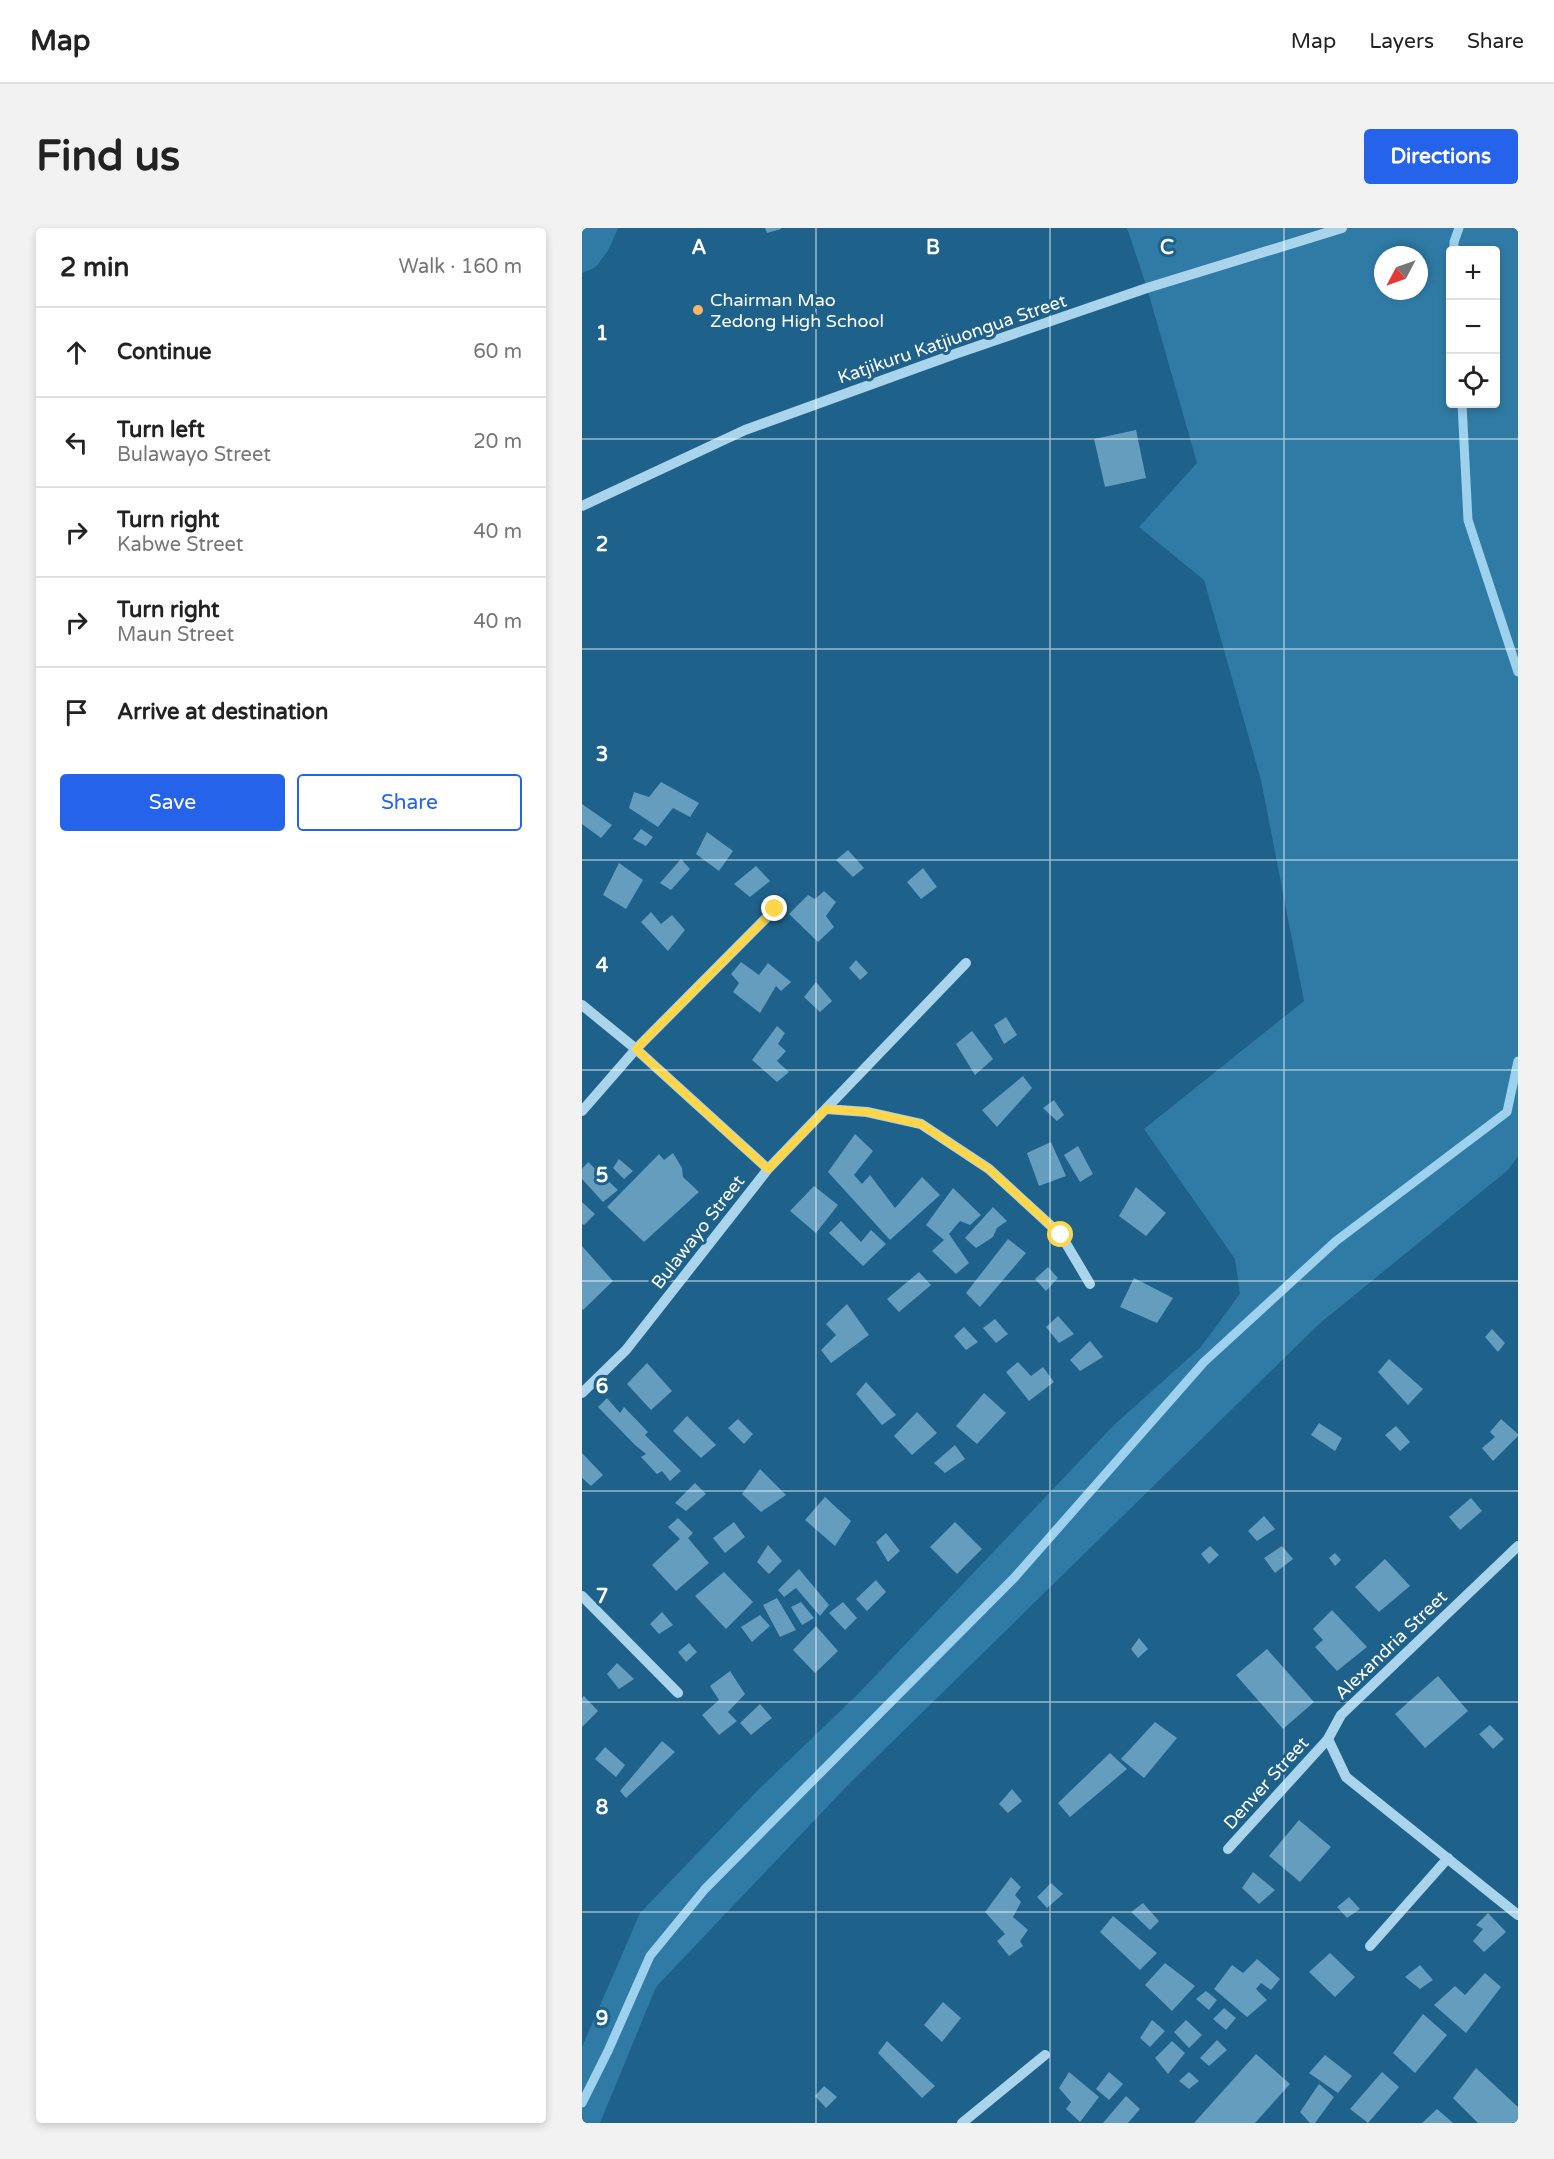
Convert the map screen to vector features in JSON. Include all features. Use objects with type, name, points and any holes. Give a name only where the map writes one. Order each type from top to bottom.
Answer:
[{"type":"street","name":"Katjikuru Katjiuongua Street","points":[[582,506],[745,430],[1147,288],[1342,228]]},
{"type":"street","points":[[582,1111],[636,1049],[775,909]]},
{"type":"street","name":"Bulawayo Street","points":[[582,1393],[626,1350],[768,1169],[966,963]]},
{"type":"street","points":[[582,1005],[636,1049],[768,1169]]},
{"type":"street","points":[[826,1109],[867,1112],[921,1124],[989,1169],[1061,1235],[1090,1284]]},
{"type":"street","name":"Alexandria Street","points":[[1328,1739],[1341,1715],[1518,1546]]},
{"type":"street","points":[[582,1596],[678,1693]]},
{"type":"street","points":[[1328,1739],[1346,1777],[1518,1915]]},
{"type":"street","name":"Denver Street","points":[[1228,1849],[1328,1739]]},
{"type":"street","points":[[1370,1946],[1448,1858]]},
{"type":"street","points":[[962,2123],[1045,2055]]},
{"type":"shaded area","points":[[582,228],[618,228],[609,249],[596,267],[582,273]]},
{"type":"shaded area","points":[[1127,228],[1518,228],[1518,1156],[1508,1170],[1319,1324],[846,1787],[656,1987],[600,2123],[582,2123],[582,2047],[640,1913],[758,1790],[859,1693],[1114,1425],[1200,1348],[1240,1294],[1235,1259],[1144,1129],[1304,1001],[1261,780],[1204,580],[1139,527],[1197,463],[1147,288]]},
{"type":"building","points":[[765,228],[781,228],[781,229],[767,233]]},
{"type":"building","points":[[1136,430],[1146,478],[1105,487],[1094,439]]},
{"type":"building","points":[[661,782],[699,803],[690,817],[673,808],[658,827],[629,808],[634,792],[649,797]]},
{"type":"building","points":[[582,804],[612,825],[601,838],[582,824]]},
{"type":"building","points":[[641,829],[653,837],[646,846],[633,839]]},
{"type":"building","points":[[707,832],[733,851],[719,871],[696,854]]},
{"type":"building","points":[[848,850],[864,868],[853,877],[836,860]]},
{"type":"building","points":[[681,859],[690,869],[671,890],[660,883]]},
{"type":"building","points":[[619,863],[643,880],[626,909],[603,895]]},
{"type":"building","points":[[756,866],[770,881],[750,897],[734,884]]},
{"type":"building","points":[[923,868],[937,887],[921,899],[907,882]]},
{"type":"building","points":[[824,891],[836,902],[826,916],[834,927],[818,942],[789,914],[808,895],[815,899]]},
{"type":"building","points":[[651,912],[661,924],[672,915],[685,930],[668,951],[641,922]]},
{"type":"building","points":[[856,960],[868,973],[860,980],[849,968]]},
{"type":"building","points":[[741,962],[759,975],[768,963],[791,982],[781,991],[776,986],[760,1013],[733,992],[739,983],[731,974]]},
{"type":"building","points":[[816,982],[832,1001],[820,1012],[804,997]]},
{"type":"building","points":[[1006,1017],[1017,1035],[1004,1044],[994,1025]]},
{"type":"building","points":[[777,1026],[785,1033],[778,1044],[786,1051],[777,1061],[789,1072],[777,1082],[752,1060]]},
{"type":"building","points":[[972,1031],[993,1059],[975,1075],[956,1044]]},
{"type":"building","points":[[1023,1076],[1032,1088],[997,1127],[982,1110]]},
{"type":"building","points":[[1054,1100],[1064,1115],[1057,1121],[1043,1108]]},
{"type":"building","points":[[855,1134],[873,1151],[854,1175],[862,1184],[870,1175],[895,1208],[922,1177],[940,1195],[890,1240],[828,1172]]},
{"type":"building","points":[[1051,1142],[1066,1176],[1039,1186],[1027,1153]]},
{"type":"building","points":[[1078,1146],[1093,1174],[1080,1182],[1064,1155]]},
{"type":"building","points":[[673,1153],[682,1168],[683,1177],[699,1192],[644,1242],[607,1207],[659,1154],[664,1160]]},
{"type":"building","points":[[619,1159],[633,1171],[624,1179],[613,1168]]},
{"type":"building","points":[[588,1162],[618,1190],[603,1202],[582,1179],[582,1169]]},
{"type":"building","points":[[814,1186],[838,1205],[816,1233],[790,1211]]},
{"type":"building","points":[[1136,1187],[1166,1213],[1146,1236],[1119,1216]]},
{"type":"building","points":[[953,1188],[981,1215],[970,1225],[960,1221],[949,1234],[969,1263],[956,1274],[932,1251],[944,1240],[926,1225]]},
{"type":"building","points":[[582,1202],[595,1214],[584,1225],[582,1224]]},
{"type":"building","points":[[993,1207],[1007,1221],[997,1228],[993,1237],[976,1248],[965,1238]]},
{"type":"building","points":[[841,1221],[861,1242],[871,1230],[886,1244],[863,1266],[829,1233]]},
{"type":"building","points":[[1008,1239],[1026,1253],[980,1307],[966,1293]]},
{"type":"building","points":[[582,1246],[613,1281],[583,1310],[582,1309]]},
{"type":"building","points":[[1048,1267],[1058,1278],[1046,1291],[1035,1279]]},
{"type":"building","points":[[919,1272],[931,1285],[899,1312],[887,1299]]},
{"type":"building","points":[[1134,1278],[1173,1298],[1157,1323],[1120,1307]]},
{"type":"building","points":[[847,1304],[869,1335],[831,1363],[821,1350],[836,1335],[826,1324]]},
{"type":"building","points":[[1058,1316],[1074,1334],[1059,1343],[1046,1327]]},
{"type":"building","points":[[995,1319],[1008,1334],[996,1343],[983,1328]]},
{"type":"building","points":[[964,1327],[978,1342],[966,1350],[954,1336]]},
{"type":"building","points":[[1492,1329],[1505,1343],[1498,1352],[1485,1337]]},
{"type":"building","points":[[1090,1341],[1103,1357],[1080,1371],[1070,1360]]},
{"type":"building","points":[[1389,1359],[1423,1389],[1408,1405],[1378,1372]]},
{"type":"building","points":[[1018,1362],[1031,1376],[1043,1367],[1054,1382],[1029,1401],[1006,1372]]},
{"type":"building","points":[[647,1363],[672,1391],[651,1410],[627,1384]]},
{"type":"building","points":[[866,1382],[896,1415],[882,1425],[856,1394]]},
{"type":"building","points":[[984,1393],[1006,1413],[977,1444],[956,1426]]},
{"type":"building","points":[[607,1398],[620,1413],[624,1407],[648,1432],[645,1435],[681,1471],[670,1481],[662,1471],[657,1474],[641,1457],[646,1454],[598,1407]]},
{"type":"building","points":[[917,1412],[937,1433],[912,1455],[894,1436]]},
{"type":"building","points":[[687,1416],[716,1445],[701,1458],[673,1431]]},
{"type":"building","points":[[738,1419],[753,1434],[744,1444],[728,1428]]},
{"type":"building","points":[[1501,1419],[1518,1436],[1493,1461],[1482,1448],[1495,1437],[1490,1432]]},
{"type":"building","points":[[1319,1423],[1342,1438],[1335,1451],[1311,1435]]},
{"type":"building","points":[[1396,1426],[1410,1442],[1400,1451],[1385,1435]]},
{"type":"building","points":[[955,1445],[965,1459],[945,1473],[934,1463]]},
{"type":"building","points":[[582,1453],[603,1475],[591,1486],[582,1478]]},
{"type":"building","points":[[760,1469],[786,1495],[761,1512],[742,1494]]},
{"type":"building","points":[[695,1483],[706,1494],[686,1511],[675,1503]]},
{"type":"building","points":[[825,1497],[851,1521],[835,1546],[805,1520]]},
{"type":"building","points":[[1471,1498],[1482,1511],[1460,1530],[1449,1517]]},
{"type":"building","points":[[1264,1516],[1275,1529],[1257,1541],[1248,1531]]},
{"type":"building","points":[[678,1518],[693,1533],[688,1538],[709,1563],[676,1591],[652,1565],[680,1539],[668,1527]]},
{"type":"building","points":[[734,1522],[745,1537],[725,1553],[713,1538]]},
{"type":"building","points":[[955,1522],[982,1549],[957,1574],[930,1547]]},
{"type":"building","points":[[886,1533],[900,1551],[888,1562],[876,1542]]},
{"type":"building","points":[[768,1545],[782,1561],[769,1574],[757,1562]]},
{"type":"building","points":[[1210,1546],[1219,1555],[1209,1564],[1201,1554]]},
{"type":"building","points":[[1282,1546],[1293,1559],[1275,1573],[1264,1558]]},
{"type":"building","points":[[1335,1553],[1341,1560],[1335,1566],[1329,1558]]},
{"type":"building","points":[[1385,1559],[1410,1586],[1379,1612],[1355,1587]]},
{"type":"building","points":[[799,1569],[829,1605],[820,1616],[796,1588],[784,1597],[778,1590]]},
{"type":"building","points":[[724,1572],[753,1602],[726,1629],[695,1596]]},
{"type":"building","points":[[876,1580],[886,1592],[867,1611],[856,1599]]},
{"type":"building","points":[[777,1598],[796,1630],[780,1637],[763,1605]]},
{"type":"building","points":[[801,1602],[814,1618],[802,1625],[791,1607]]},
{"type":"building","points":[[843,1602],[857,1618],[845,1630],[829,1613]]},
{"type":"building","points":[[1332,1610],[1367,1647],[1337,1671],[1315,1647],[1323,1640],[1313,1629]]},
{"type":"building","points":[[662,1612],[673,1625],[659,1634],[650,1624]]},
{"type":"building","points":[[760,1615],[770,1626],[752,1642],[741,1627]]},
{"type":"building","points":[[816,1626],[838,1651],[815,1673],[793,1650]]},
{"type":"building","points":[[1139,1638],[1148,1649],[1138,1658],[1131,1649]]},
{"type":"building","points":[[689,1643],[697,1652],[686,1662],[678,1652]]},
{"type":"building","points":[[1267,1649],[1314,1702],[1283,1729],[1236,1675]]},
{"type":"building","points":[[617,1663],[634,1679],[619,1689],[607,1674]]},
{"type":"building","points":[[730,1671],[745,1694],[728,1712],[737,1721],[719,1735],[702,1715],[719,1700],[710,1686]]},
{"type":"building","points":[[1438,1676],[1468,1711],[1425,1748],[1395,1714]]},
{"type":"building","points":[[584,1696],[598,1711],[582,1727],[582,1698]]},
{"type":"building","points":[[760,1704],[772,1718],[751,1735],[740,1723]]},
{"type":"building","points":[[1155,1722],[1177,1738],[1144,1778],[1121,1759]]},
{"type":"building","points":[[1490,1725],[1504,1739],[1493,1749],[1479,1734]]},
{"type":"building","points":[[662,1741],[675,1752],[626,1798],[620,1791]]},
{"type":"building","points":[[605,1747],[625,1765],[616,1777],[595,1759]]},
{"type":"building","points":[[1110,1753],[1127,1769],[1070,1817],[1058,1803]]},
{"type":"building","points":[[1012,1789],[1022,1801],[1008,1813],[999,1804]]},
{"type":"building","points":[[1299,1820],[1331,1847],[1300,1882],[1269,1856]]},
{"type":"building","points":[[1253,1872],[1275,1890],[1259,1904],[1242,1888]]},
{"type":"building","points":[[1011,1877],[1021,1887],[1015,1895],[1021,1902],[1013,1917],[1028,1930],[1020,1941],[1023,1946],[1009,1956],[997,1941],[1005,1934],[985,1912]]},
{"type":"building","points":[[1051,1883],[1063,1894],[1047,1908],[1037,1897]]},
{"type":"building","points":[[1349,1897],[1360,1909],[1347,1918],[1337,1907]]},
{"type":"building","points":[[1143,1903],[1159,1921],[1150,1930],[1131,1912]]},
{"type":"building","points":[[1488,1913],[1506,1932],[1484,1952],[1473,1941],[1483,1929],[1476,1925]]},
{"type":"building","points":[[1113,1916],[1157,1953],[1140,1970],[1100,1932]]},
{"type":"building","points":[[1330,1953],[1355,1977],[1335,1997],[1309,1972]]},
{"type":"building","points":[[1257,1959],[1280,1979],[1271,1990],[1261,1983],[1256,1989],[1267,2000],[1247,2017],[1214,1989],[1232,1965],[1243,1973]]},
{"type":"building","points":[[1165,1963],[1195,1986],[1172,2011],[1145,1985]]},
{"type":"building","points":[[1420,1965],[1433,1980],[1420,1989],[1405,1977]]},
{"type":"building","points":[[1485,1973],[1501,1987],[1466,2033],[1434,2005],[1455,1986],[1465,1995]]},
{"type":"building","points":[[1206,1991],[1217,2000],[1209,2010],[1196,1999]]},
{"type":"building","points":[[943,2002],[961,2018],[942,2042],[924,2025]]},
{"type":"building","points":[[1224,2008],[1236,2018],[1226,2030],[1213,2019]]},
{"type":"building","points":[[1423,2014],[1447,2035],[1415,2073],[1393,2053]]},
{"type":"building","points":[[1152,2020],[1165,2031],[1150,2047],[1140,2038]]},
{"type":"building","points":[[1186,2020],[1202,2035],[1189,2048],[1174,2032]]},
{"type":"building","points":[[1217,2040],[1227,2050],[1209,2066],[1200,2058]]},
{"type":"building","points":[[887,2041],[935,2086],[922,2098],[878,2053]]},
{"type":"building","points":[[1172,2041],[1185,2053],[1168,2074],[1155,2058]]},
{"type":"building","points":[[1256,2054],[1290,2084],[1255,2123],[1194,2123]]},
{"type":"building","points":[[1325,2055],[1352,2076],[1338,2093],[1309,2073]]},
{"type":"building","points":[[1476,2068],[1518,2107],[1518,2123],[1478,2123],[1453,2098]]},
{"type":"building","points":[[1069,2072],[1099,2097],[1080,2122],[1066,2109],[1071,2102],[1059,2088]]},
{"type":"building","points":[[1109,2072],[1123,2084],[1109,2100],[1096,2089]]},
{"type":"building","points":[[1189,2072],[1199,2081],[1189,2089],[1179,2081]]},
{"type":"building","points":[[1382,2072],[1399,2087],[1368,2123],[1350,2109]]},
{"type":"building","points":[[1319,2084],[1334,2097],[1315,2123],[1310,2123],[1300,2112]]},
{"type":"building","points":[[824,2086],[837,2097],[826,2108],[815,2096]]},
{"type":"building","points":[[1126,2096],[1140,2109],[1128,2123],[1103,2123]]},
{"type":"building","points":[[1437,2109],[1453,2123],[1422,2123]]},
{"type":"waterway","points":[[1454,246],[1459,228]]},
{"type":"waterway","points":[[1462,408],[1468,520],[1518,672]]},
{"type":"waterway","points":[[582,2103],[650,1956],[705,1889],[1014,1578],[1204,1362],[1336,1241],[1507,1112],[1518,1061]]},
{"type":"place","name":"Chairman Mao Zedong High School","points":[[698,310]]},
{"type":"route","points":[[775,909],[636,1049],[768,1169],[826,1109],[867,1112],[921,1124],[989,1169],[1061,1235]]}]
